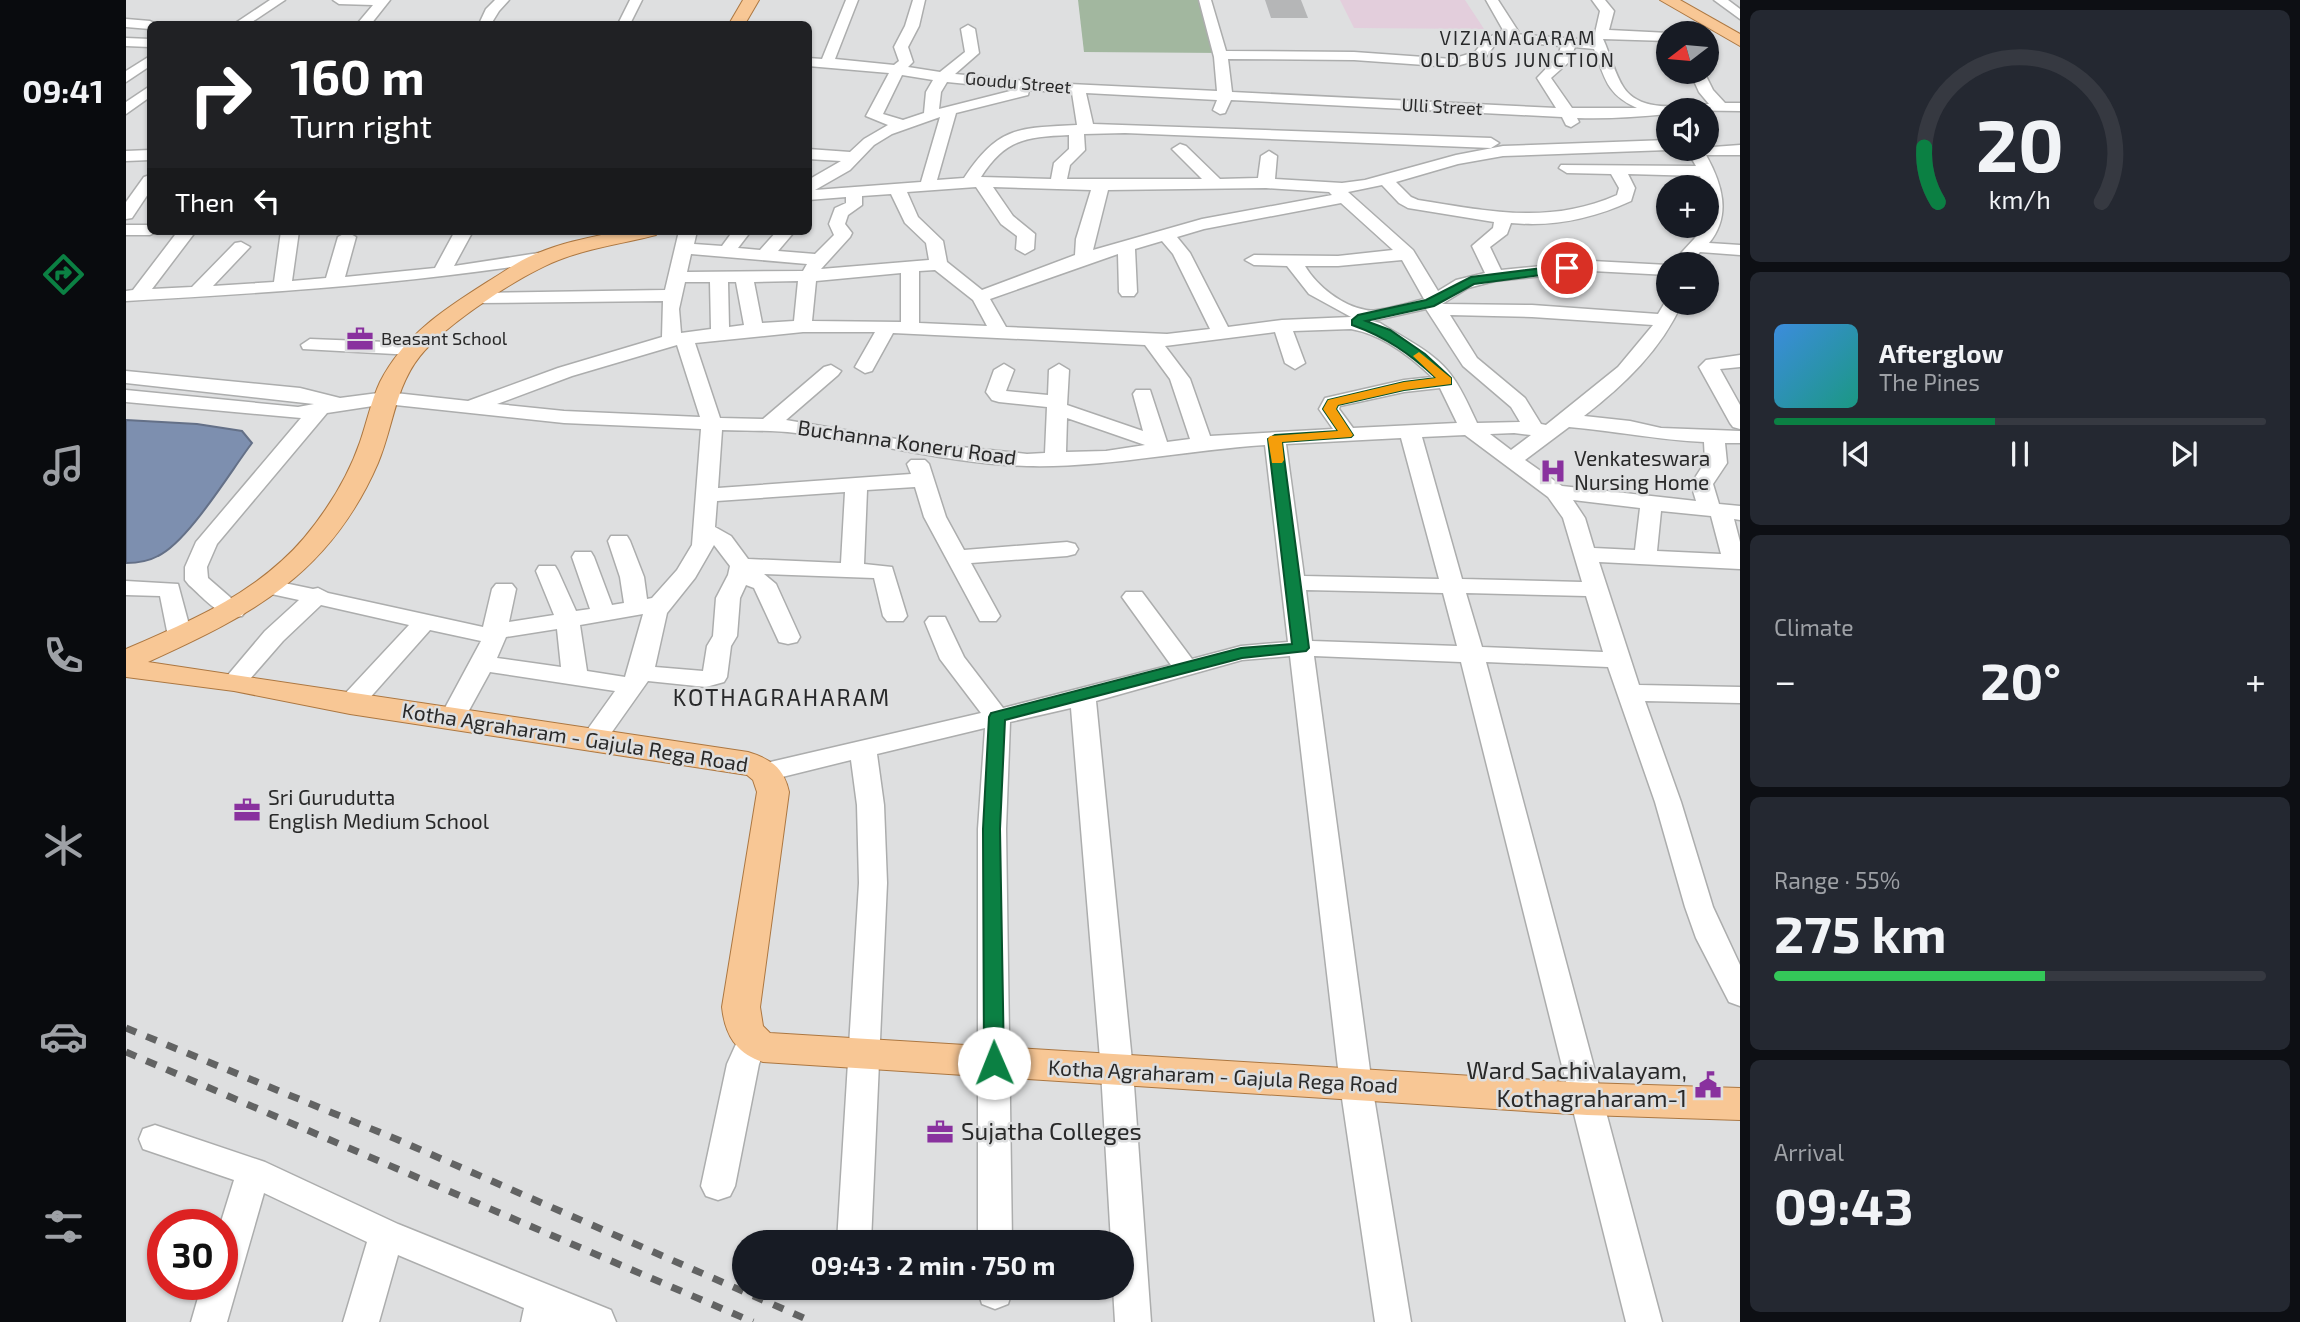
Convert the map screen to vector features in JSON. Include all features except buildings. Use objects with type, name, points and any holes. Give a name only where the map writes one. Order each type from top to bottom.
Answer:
[{"type":"main road","points":[[739,21],[751,0]]},
{"type":"main road","points":[[1668,0],[1740,41]]},
{"type":"main road","points":[[126,660],[224,616],[270,587],[317,539],[353,487],[371,448],[392,382],[413,349],[451,314],[545,257],[633,235]]},
{"type":"main road","points":[[193,677],[224,616]]},
{"type":"main road","name":"Kotha Agraharam - Gajula Rega Road","points":[[126,668],[234,682],[350,704],[748,763],[766,772],[773,792],[741,1007],[746,1034],[752,1042],[763,1047],[1587,1099],[1740,1104]]},
{"type":"street","points":[[246,21],[279,0]]},
{"type":"street","points":[[340,0],[384,1]]},
{"type":"street","points":[[487,21],[493,9],[503,0]]},
{"type":"street","points":[[626,21],[636,0]]},
{"type":"street","points":[[827,63],[852,0]]},
{"type":"street","points":[[903,125],[874,116],[898,69],[906,62],[901,47],[912,26],[919,0]]},
{"type":"street","points":[[1203,130],[1206,116],[1222,109],[1227,97],[1220,55],[1205,0]]},
{"type":"street","points":[[1484,0],[1502,36]]},
{"type":"street","points":[[1220,55],[1354,56],[1453,63],[1480,55],[1489,43],[1511,28],[1492,0]]},
{"type":"street","points":[[1598,0],[1607,10],[1598,39],[1606,67],[1616,88],[1624,97],[1656,109]]},
{"type":"street","points":[[1720,0],[1740,15]]},
{"type":"street","points":[[367,21],[384,1]]},
{"type":"street","points":[[126,23],[147,25]]},
{"type":"street","points":[[932,115],[932,104],[941,76],[972,53],[968,29]]},
{"type":"street","points":[[1502,36],[1568,42],[1656,32]]},
{"type":"street","points":[[1001,130],[1030,134],[1125,128],[1203,130],[1390,141],[1498,143],[1530,149],[1570,124],[1571,118],[1550,92],[1544,78],[1563,63],[1569,51],[1568,42]]},
{"type":"street","points":[[147,62],[126,79],[147,88]]},
{"type":"street","name":"Goudu Street","points":[[812,64],[898,69],[965,80],[1048,87],[1227,97]]},
{"type":"street","points":[[1702,84],[1720,107]]},
{"type":"street","points":[[812,185],[849,162],[869,142],[887,131],[950,110],[1048,87]]},
{"type":"street","points":[[1058,184],[1062,163],[1077,150],[1081,130],[1078,88]]},
{"type":"street","points":[[126,110],[147,92]]},
{"type":"street","name":"Ulli Street","points":[[1227,97],[1567,113],[1656,114]]},
{"type":"street","points":[[975,183],[1001,130],[1000,109],[993,99]]},
{"type":"street","name":"Ulli Street","points":[[1720,107],[1740,107]]},
{"type":"street","points":[[927,187],[950,110]]},
{"type":"street","points":[[1719,123],[1740,123]]},
{"type":"street","points":[[980,297],[1083,258],[1166,234],[1340,192],[1468,157],[1530,149],[1656,145]]},
{"type":"street","points":[[1180,149],[1216,184]]},
{"type":"street","points":[[1719,150],[1740,150]]},
{"type":"street","points":[[126,156],[147,155]]},
{"type":"street","points":[[812,156],[849,162]]},
{"type":"street","points":[[1266,183],[1269,156]]},
{"type":"street","points":[[1691,252],[1707,235],[1713,223],[1716,204],[1700,161]]},
{"type":"street","points":[[803,326],[802,291],[808,276],[841,237],[843,233],[838,225],[841,212],[854,205],[849,193],[849,162]]},
{"type":"street","points":[[1567,168],[1705,171]]},
{"type":"street","points":[[1386,180],[1405,200],[1414,204],[1503,220],[1538,221],[1582,215],[1604,209],[1625,198],[1628,192],[1617,169]]},
{"type":"street","points":[[975,183],[1007,220],[1026,234],[1025,249]]},
{"type":"street","points":[[812,195],[975,183],[1101,186],[1266,183],[1340,192],[1407,254],[1467,359],[1530,417],[1548,426]]},
{"type":"street","points":[[126,214],[147,184]]},
{"type":"street","points":[[1083,258],[1085,239],[1101,186]]},
{"type":"street","points":[[897,189],[911,219],[934,241],[939,264],[980,297],[999,331]]},
{"type":"street","points":[[1495,276],[1481,246],[1501,230],[1503,220]]},
{"type":"street","points":[[126,230],[147,229]]},
{"type":"street","points":[[1166,234],[1181,253],[1222,334]]},
{"type":"street","points":[[132,296],[184,235]]},
{"type":"street","points":[[282,287],[289,235]]},
{"type":"street","points":[[449,271],[462,235]]},
{"type":"street","points":[[727,251],[739,235]]},
{"type":"street","points":[[765,255],[782,235]]},
{"type":"street","points":[[334,283],[347,237]]},
{"type":"street","points":[[270,587],[318,595],[472,633],[496,634],[648,606],[695,560],[703,545],[705,530],[712,424],[678,339],[670,309],[686,240],[727,251],[819,260]]},
{"type":"street","points":[[1126,246],[1128,292]]},
{"type":"street","points":[[196,293],[241,247]]},
{"type":"street","points":[[1695,247],[1740,250]]},
{"type":"street","points":[[1254,260],[1356,260],[1407,254]]},
{"type":"street","points":[[132,296],[334,283],[449,271],[545,257]]},
{"type":"street","points":[[1294,262],[1304,281],[1312,289],[1385,332],[1420,357],[1446,381],[1471,430],[1556,492],[1574,518],[1707,928],[1740,994]]},
{"type":"street","points":[[475,298],[675,286],[719,277],[808,276],[939,264]]},
{"type":"street","points":[[910,267],[910,328]]},
{"type":"street","points":[[1434,304],[1462,284],[1495,276],[1592,267],[1656,270]]},
{"type":"street","points":[[449,271],[503,282]]},
{"type":"street","points":[[719,277],[720,332]]},
{"type":"street","points":[[744,277],[754,329]]},
{"type":"street","points":[[472,406],[587,365],[678,339],[754,329],[803,326],[887,327],[1152,340],[1361,320],[1434,304],[1532,311],[1656,311]]},
{"type":"street","points":[[1511,460],[1548,426],[1588,404],[1649,342],[1666,315]]},
{"type":"street","points":[[1282,326],[1295,363]]},
{"type":"street","points":[[865,367],[887,327]]},
{"type":"street","points":[[1152,340],[1180,379],[1202,443]]},
{"type":"street","points":[[310,345],[413,349]]},
{"type":"street","points":[[1740,361],[1713,364],[1709,367],[1740,423]]},
{"type":"street","points":[[1004,370],[996,392],[999,396],[1058,405],[1157,445]]},
{"type":"street","points":[[1055,459],[1059,370]]},
{"type":"street","points":[[769,425],[831,371]]},
{"type":"street","points":[[126,377],[300,394],[342,404]]},
{"type":"street","points":[[1347,435],[1329,409],[1332,402],[1404,386],[1446,381]]},
{"type":"street","points":[[1143,394],[1157,445]]},
{"type":"street","points":[[126,396],[298,413],[342,404]]},
{"type":"street","name":"Buchanna Koneru Road","points":[[342,404],[386,398],[564,417],[769,425],[821,430],[914,448],[997,458],[1106,457],[1157,445],[1548,426],[1621,426],[1661,434],[1740,438]]},
{"type":"street","points":[[224,616],[197,580],[196,567],[207,542],[318,411]]},
{"type":"street","points":[[1410,432],[1472,656],[1644,1322]]},
{"type":"street","points":[[1585,554],[1737,562],[1724,511],[1701,486],[1703,477],[1716,463],[1714,437]]},
{"type":"street","points":[[1275,439],[1356,1085],[1393,1322]]},
{"type":"street","points":[[914,448],[935,517],[988,616]]},
{"type":"street","points":[[708,495],[923,480]]},
{"type":"street","points":[[852,569],[856,485]]},
{"type":"street","points":[[1556,492],[1724,511]]},
{"type":"street","points":[[1645,557],[1651,503]]},
{"type":"street","points":[[705,530],[723,541],[739,572],[764,584],[788,637]]},
{"type":"street","points":[[593,740],[637,679],[655,613],[648,606],[632,577],[619,541]]},
{"type":"street","points":[[958,557],[1068,549]]},
{"type":"street","points":[[583,557],[604,614]]},
{"type":"street","points":[[739,572],[852,569],[884,572],[895,616]]},
{"type":"street","points":[[547,570],[568,621],[575,677]]},
{"type":"street","points":[[483,663],[575,677],[715,677],[719,646],[725,636],[728,598],[739,572]]},
{"type":"street","points":[[1293,583],[1596,589]]},
{"type":"street","points":[[126,587],[170,589],[180,636]]},
{"type":"street","points":[[452,719],[496,634],[504,589]]},
{"type":"street","points":[[234,682],[274,636],[318,595]]},
{"type":"street","points":[[1134,597],[1186,668]]},
{"type":"street","points":[[350,704],[425,621]]},
{"type":"street","points":[[937,622],[952,659],[997,717],[992,829],[995,1230]]},
{"type":"street","points":[[766,772],[1083,697],[1252,651],[1301,648],[1618,660]]},
{"type":"street","points":[[1630,693],[1740,696]]},
{"type":"street","points":[[1083,697],[1116,1071],[1133,1322]]},
{"type":"street","points":[[855,1230],[866,1055],[874,846],[872,796],[863,751]]},
{"type":"street","points":[[719,1186],[743,1065],[752,1042]]},
{"type":"street","points":[[155,1139],[253,1172],[541,1310],[598,1322]]},
{"type":"street","points":[[238,1223],[253,1172]]},
{"type":"street","points":[[361,1322],[386,1235]]},
{"type":"street","points":[[209,1322],[215,1300]]},
{"type":"shaded area","points":[[1340,0],[1465,0],[1484,29],[1354,28]]},
{"type":"green space","points":[[1078,0],[1208,0],[1223,53],[1084,52]]},
{"type":"water","points":[[126,420],[197,424],[242,431],[252,443],[182,537],[154,558],[126,563]]},
{"type":"railway","points":[[126,1028],[396,1139],[813,1322]]},
{"type":"railway","points":[[126,1052],[753,1322]]},
{"type":"slow traffic","points":[[1277,460],[1275,439],[1347,435],[1329,409],[1332,402],[1404,386],[1446,381],[1419,356]]},
{"type":"place","name":"Beasant School","points":[[360,339]]},
{"type":"place","name":"Venkateswara Nursing Home","points":[[1553,471]]},
{"type":"place","name":"Sri Gurudutta English Medium School","points":[[247,810]]},
{"type":"place","name":"Ward Sachivalayam, Kothagraharam-1","points":[[1708,1085]]},
{"type":"place","name":"Sujatha Colleges","points":[[940,1132]]},
{"type":"district","name":"VIZIANAGARAM OLD BUS JUNCTION","points":[[1518,49]]},
{"type":"district","name":"KOTHAGRAHARAM","points":[[782,698]]},
{"type":"route","points":[[994,1063],[992,829],[997,717],[1083,697],[1241,653],[1262,649],[1301,648],[1275,439],[1347,435],[1329,409],[1332,402],[1404,386],[1446,381],[1420,357],[1385,332],[1356,323],[1365,317],[1430,303],[1471,281],[1567,268]]}]
